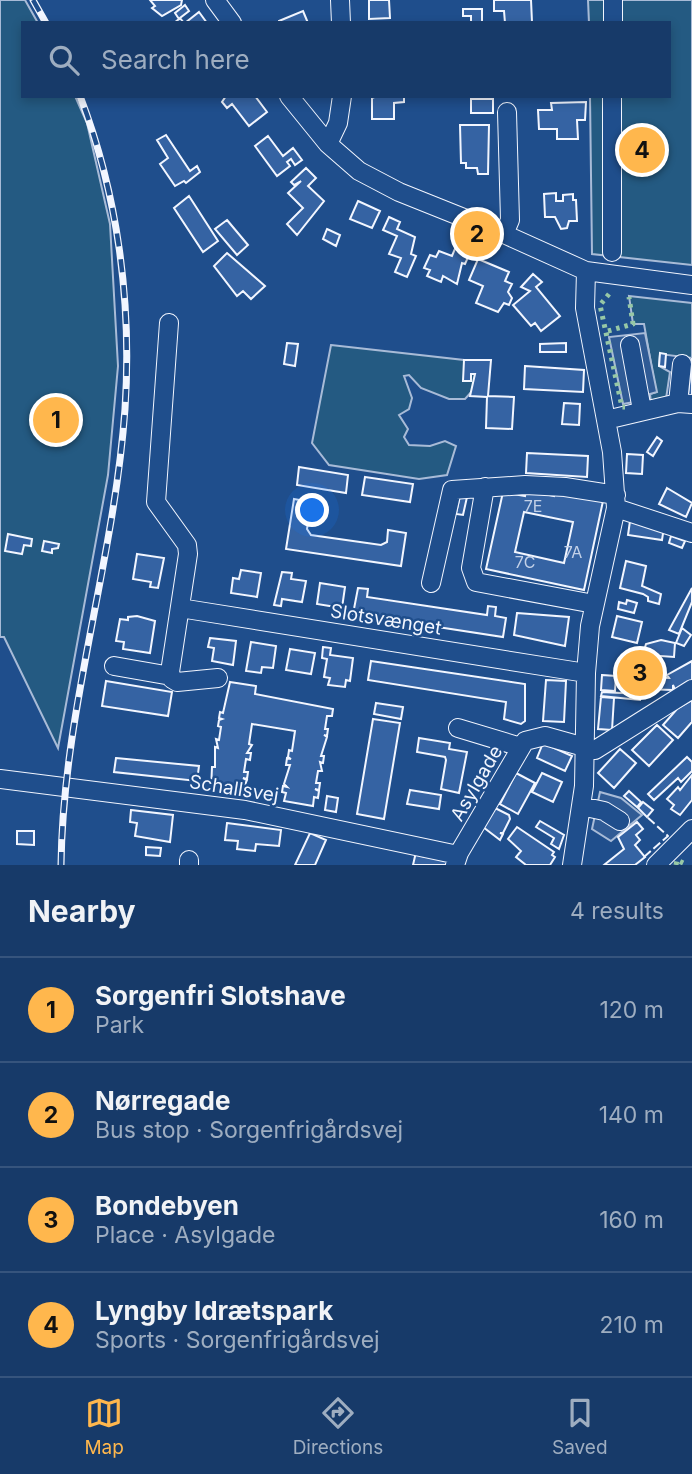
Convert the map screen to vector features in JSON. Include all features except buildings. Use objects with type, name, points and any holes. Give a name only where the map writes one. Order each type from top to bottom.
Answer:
[{"type":"street","points":[[215,0],[231,21]]},
{"type":"street","points":[[340,0],[341,21]]},
{"type":"street","points":[[613,0],[613,21]]},
{"type":"street","points":[[291,98],[328,144],[359,171],[399,192],[504,234],[586,271],[692,285]]},
{"type":"street","points":[[328,144],[338,123],[342,98]]},
{"type":"street","points":[[612,98],[612,251]]},
{"type":"street","points":[[504,234],[510,219],[507,112]]},
{"type":"street","points":[[572,865],[582,806],[586,673],[594,604],[616,502],[606,420],[585,308],[586,271]]},
{"type":"street","points":[[169,323],[156,502],[187,545],[170,664],[171,676]]},
{"type":"street","points":[[631,345],[642,410]]},
{"type":"street","points":[[606,420],[642,410],[685,404],[682,364]]},
{"type":"street","points":[[485,487],[471,568],[476,582],[594,604]]},
{"type":"street","points":[[431,583],[450,493],[456,489],[565,487],[616,502],[692,533]]},
{"type":"street","name":"Slotsvænget","points":[[180,608],[586,673]]},
{"type":"street","points":[[114,666],[171,676],[177,682],[218,678]]},
{"type":"street","points":[[585,749],[595,750],[607,745],[692,690]]},
{"type":"street","points":[[458,728],[521,747]]},
{"type":"street","name":"Asylgade","points":[[457,860],[521,747],[530,738],[540,735],[585,749]]},
{"type":"street","name":"Schallsvej","points":[[0,779],[245,810],[457,860]]},
{"type":"street","points":[[582,806],[604,811],[620,821]]},
{"type":"street","points":[[656,865],[692,829]]},
{"type":"shaded area","points":[[0,0],[25,0],[37,21],[21,21],[21,98],[76,98],[87,123],[110,224],[118,366],[108,475],[58,748],[4,637],[0,637]]},
{"type":"shaded area","points":[[588,0],[692,0],[692,265],[592,254],[590,98],[671,98],[671,21],[589,21]]},
{"type":"shaded area","points":[[629,296],[692,303],[692,358],[660,354],[659,366],[670,372],[666,399],[651,402],[650,394],[656,392],[644,324],[633,324]]},
{"type":"shaded area","points":[[645,333],[657,392],[650,394],[650,399],[623,404],[609,337]]},
{"type":"shaded area","points":[[331,345],[464,360],[471,374],[475,374],[474,389],[465,399],[449,399],[421,388],[409,375],[404,376],[412,398],[409,409],[399,415],[408,429],[404,437],[409,445],[430,446],[445,441],[456,446],[447,475],[419,479],[329,465],[312,443]]},
{"type":"shaded area","points":[[600,792],[621,798],[642,815],[611,841],[592,829]]},
{"type":"railway","points":[[33,0],[45,21]]},
{"type":"railway","points":[[61,865],[70,750],[111,523],[125,409],[127,369],[124,289],[113,211],[81,98]]},
{"type":"hedge","points":[[609,294],[600,305],[622,407],[625,407]]},
{"type":"hedge","points":[[608,331],[633,324],[629,297]]},
{"type":"hedge","points":[[676,865],[677,860],[685,864]]},
{"type":"fence","points":[[644,857],[668,836],[647,817]]},
{"type":"place","name":"Lyngby Idrætspark","points":[[642,150]]},
{"type":"place","name":"Nørregade","points":[[477,234]]},
{"type":"place","name":"Sorgenfri Slotshave","points":[[56,420]]},
{"type":"place","name":"Bondebyen","points":[[640,673]]}]
